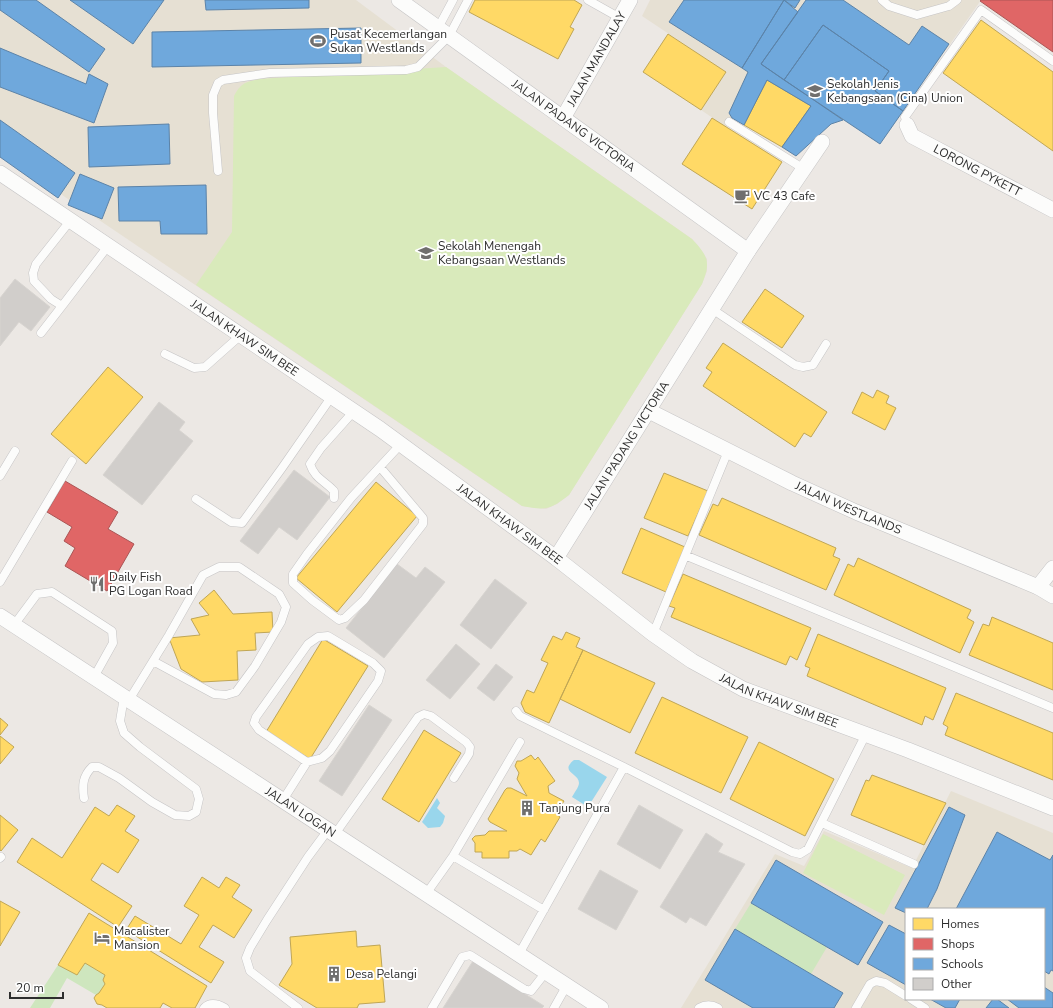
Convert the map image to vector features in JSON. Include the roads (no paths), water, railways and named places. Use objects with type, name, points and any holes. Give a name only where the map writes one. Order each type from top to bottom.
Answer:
[{"type":"street","name":"JALAN PADANG VICTORIA","points":[[399,0],[748,251]]},
{"type":"street","name":"JALAN MANDALAY","points":[[563,118],[630,0]]},
{"type":"street","name":"LORONG PYKETT","points":[[907,126],[912,136],[1053,210]]},
{"type":"street","name":"JALAN PADANG VICTORIA","points":[[556,558],[748,251],[822,142]]},
{"type":"street","name":"JALAN KHAW SIM BEE","points":[[0,173],[354,411],[556,558],[653,634],[692,661],[743,689],[866,734],[1053,808]]},
{"type":"street","name":"JALAN WESTLANDS","points":[[649,411],[792,483],[856,512],[1038,587],[1053,596]]},
{"type":"street","points":[[1038,587],[1053,568]]},
{"type":"street","name":"JALAN LOGAN","points":[[0,616],[602,1008]]},
{"type":"lane","points":[[444,32],[453,0]]},
{"type":"lane","points":[[218,171],[213,95],[218,83],[223,80],[270,73],[406,70],[418,67],[468,0]]},
{"type":"lane","points":[[588,0],[620,18]]},
{"type":"lane","points":[[882,0],[889,6],[917,15],[949,6],[956,0]]},
{"type":"lane","points":[[907,126],[905,117],[981,10],[1053,61]]},
{"type":"lane","points":[[729,122],[804,169]]},
{"type":"lane","points":[[62,306],[51,299],[34,281],[33,273],[36,264],[70,220]]},
{"type":"lane","points":[[41,333],[108,246]]},
{"type":"lane","points":[[712,309],[794,365],[803,367],[813,365],[826,344]]},
{"type":"lane","points":[[165,354],[194,368],[205,367],[241,335]]},
{"type":"lane","points":[[196,499],[231,522],[242,523],[332,396]]},
{"type":"lane","points":[[334,498],[334,491],[320,480],[313,472],[310,464],[354,411]]},
{"type":"lane","points":[[380,467],[423,518],[424,524],[364,600],[345,618],[338,620],[312,600],[293,582],[293,574],[351,498],[400,444]]},
{"type":"lane","points":[[0,476],[15,451]]},
{"type":"lane","points":[[653,634],[687,556],[728,451]]},
{"type":"lane","points":[[0,582],[72,461]]},
{"type":"lane","points":[[687,556],[1053,708]]},
{"type":"lane","points":[[84,798],[82,786],[87,773],[92,767],[99,767],[119,778],[152,802],[175,815],[189,816],[196,812],[199,799],[196,789],[140,747],[124,733],[120,721],[127,698],[153,661],[203,575],[219,567],[239,567],[279,594],[286,608],[281,622],[258,660],[236,692],[226,695],[214,694],[153,661]]},
{"type":"lane","points":[[14,625],[37,594],[52,592],[82,610],[112,631],[113,643],[94,677]]},
{"type":"lane","points":[[283,800],[307,762],[322,758],[330,751],[378,681],[381,671],[373,663],[328,636],[318,636],[308,644],[256,717],[254,723],[258,730],[307,762]]},
{"type":"lane","points":[[516,711],[520,716],[792,852],[800,854],[808,849],[866,734]]},
{"type":"lane","points":[[298,1008],[250,971],[246,958],[250,948],[267,920],[308,857],[331,832],[418,717],[424,714],[431,716],[466,742],[470,747],[469,754],[454,778]]},
{"type":"lane","points":[[426,894],[454,856],[520,742]]},
{"type":"lane","points":[[519,954],[624,767]]},
{"type":"lane","points":[[822,823],[914,864]]},
{"type":"lane","points":[[454,856],[544,910]]},
{"type":"lane","points":[[432,1008],[462,957],[470,954],[524,989],[531,991],[546,972]]},
{"type":"lane","points":[[856,1008],[870,984],[876,981],[885,983],[905,995]]},
{"type":"lane","points":[[554,1008],[567,985]]},
{"type":"lane","points":[[913,1000],[925,1008]]},
{"type":"lane","points":[[204,1008],[205,1006],[211,1004],[219,1004],[225,1008]]},
{"type":"lane","points":[[699,1008],[706,1005],[712,1005],[718,1008]]},
{"type":"water","points":[[574,760],[579,760],[607,777],[588,807],[572,797],[579,783],[568,767]]},
{"type":"water","points":[[437,798],[440,803],[437,808],[445,816],[443,823],[440,827],[428,828],[422,822]]},
{"type":"place","name":"Pusat Kecemerlangan Sukan Westlands","points":[[318,41]]},
{"type":"place","name":"Sekolah Jenis Kebangsaan (Cina) Union","points":[[815,91]]},
{"type":"place","name":"VC 43 Cafe","points":[[742,196]]},
{"type":"place","name":"Sekolah Menengah Kebangsaan Westlands","points":[[426,253]]},
{"type":"place","name":"Daily Fish PG Logan Road","points":[[97,584]]},
{"type":"place","name":"Tanjung Pura","points":[[527,808]]},
{"type":"place","name":"Macalister Mansion","points":[[102,938]]},
{"type":"place","name":"Desa Pelangi","points":[[334,974]]}]
